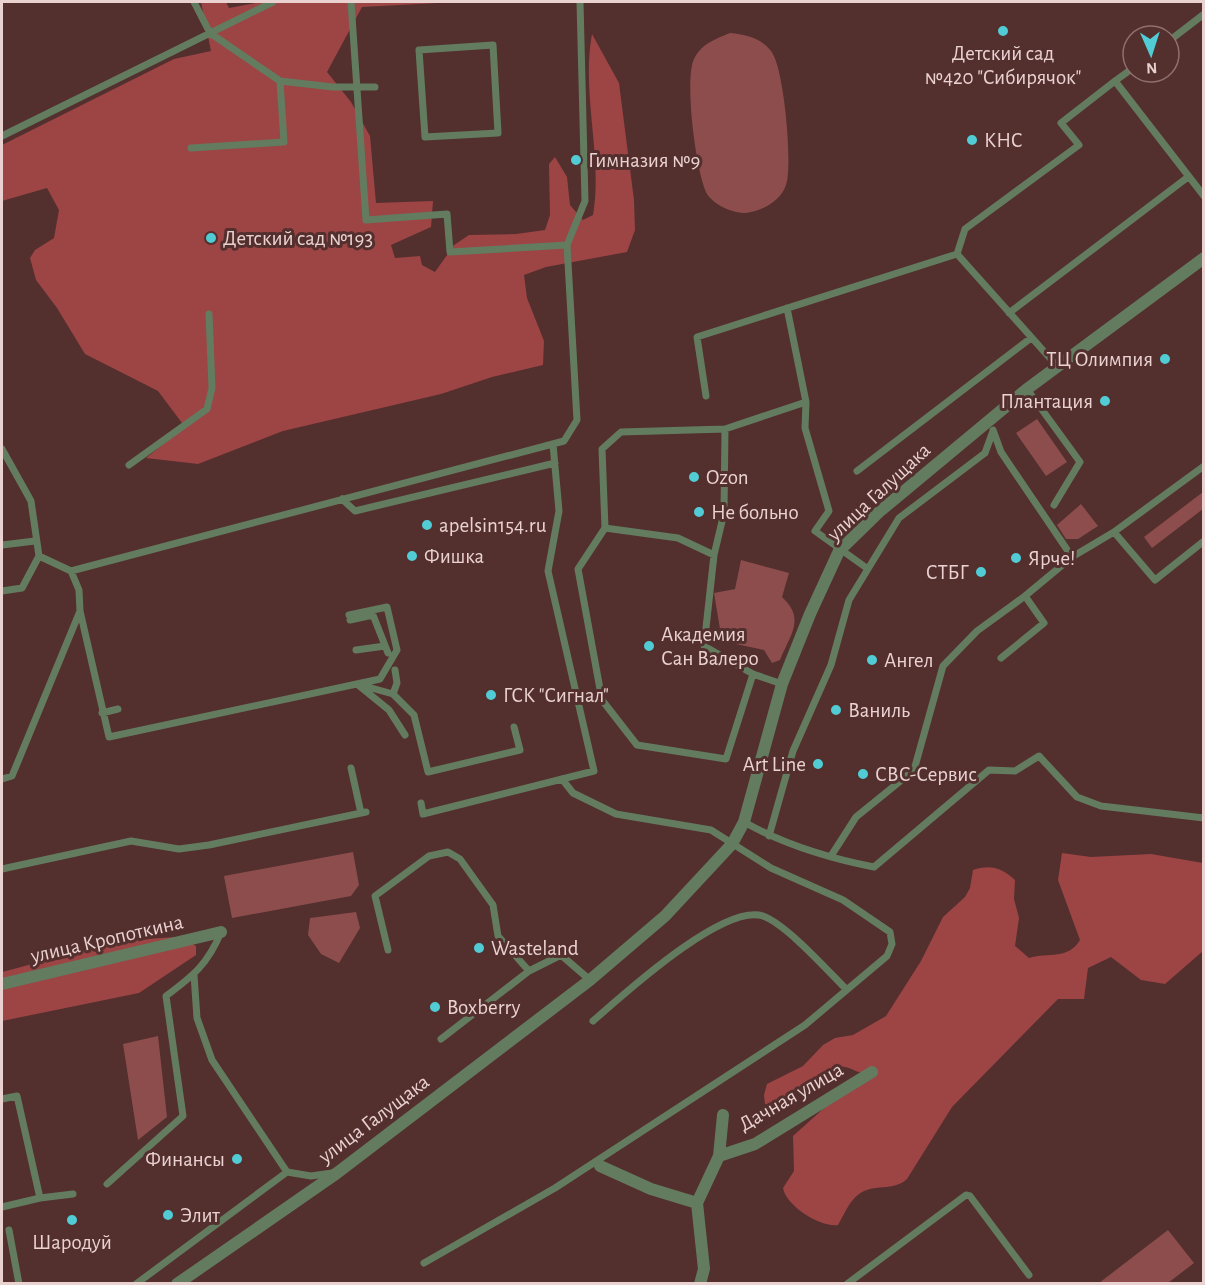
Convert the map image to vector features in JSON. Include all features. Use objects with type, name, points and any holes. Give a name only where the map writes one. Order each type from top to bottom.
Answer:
[{"type":"street","name":"улица Галущака","points":[[177,1284],[337,1173],[590,980],[665,916],[732,844],[744,822],[782,684],[810,614],[839,551],[879,512],[991,426],[1027,389],[1203,258]]},
{"type":"street","name":"улица Кропоткина","points":[[2,984],[220,932]]},
{"type":"street","name":"Дачная улица","points":[[719,1156],[755,1144],[872,1072]]},
{"type":"street","points":[[700,1284],[704,1269],[697,1203],[719,1156],[723,1115]]},
{"type":"street","points":[[600,1166],[651,1189],[697,1203]]},
{"type":"lane","points":[[194,2],[210,33],[280,81],[357,88],[375,87]]},
{"type":"lane","points":[[2,136],[273,2]]},
{"type":"lane","points":[[351,2],[366,220],[447,214],[450,252],[567,245]]},
{"type":"lane","points":[[71,572],[564,441],[577,420],[567,245],[585,201],[580,2]]},
{"type":"lane","points":[[1181,31],[1203,14]]},
{"type":"lane","points":[[493,45],[498,133],[425,137],[419,50],[493,45]]},
{"type":"lane","points":[[957,254],[965,229],[1079,145],[1061,123],[1121,77]]},
{"type":"lane","points":[[191,148],[284,142],[280,81]]},
{"type":"lane","points":[[1115,81],[1203,196]]},
{"type":"lane","points":[[1008,313],[1188,177]]},
{"type":"lane","points":[[706,396],[697,337],[957,254]]},
{"type":"lane","points":[[957,254],[1057,366]]},
{"type":"lane","points":[[786,308],[806,402],[805,428],[829,511],[815,531],[839,551],[868,569]]},
{"type":"lane","points":[[129,465],[207,409],[212,388],[209,314]]},
{"type":"lane","points":[[857,471],[1031,338]]},
{"type":"lane","points":[[1027,389],[1080,462],[1054,505]]},
{"type":"lane","points":[[753,674],[726,759],[637,745],[602,700],[578,569],[605,528],[602,449],[621,432],[725,429],[806,402]]},
{"type":"lane","points":[[991,426],[1001,452],[1072,557]]},
{"type":"lane","points":[[769,836],[793,751],[831,665],[849,600],[899,518],[985,453],[991,426]]},
{"type":"lane","points":[[725,429],[724,513],[714,555],[704,646],[753,674],[782,684]]},
{"type":"lane","points":[[421,803],[423,814],[594,771],[548,571],[559,511],[553,444]]},
{"type":"lane","points":[[2,449],[31,501],[39,556],[22,588],[2,591]]},
{"type":"lane","points":[[342,499],[355,511],[555,463]]},
{"type":"lane","points":[[831,856],[856,818],[914,770],[943,666],[977,631],[1025,596],[1072,557],[1114,532],[1203,466]]},
{"type":"lane","points":[[605,528],[678,538],[714,555]]},
{"type":"lane","points":[[1114,532],[1155,580],[1203,541]]},
{"type":"lane","points":[[2,545],[35,541]]},
{"type":"lane","points":[[39,556],[71,572],[79,591],[80,611],[109,737],[380,679],[397,650],[387,607],[349,617],[373,615],[386,650],[356,650]]},
{"type":"lane","points":[[1001,658],[1044,623],[1025,596]]},
{"type":"lane","points":[[2,778],[12,776],[80,611]]},
{"type":"lane","points":[[393,694],[397,683],[395,670]]},
{"type":"lane","points":[[357,684],[393,694],[414,715],[428,772],[520,750],[514,727]]},
{"type":"lane","points":[[357,684],[389,710],[405,735]]},
{"type":"lane","points":[[102,713],[118,709]]},
{"type":"lane","points":[[744,822],[769,836],[874,867],[989,771],[1015,771],[1039,756],[1077,797],[1101,806],[1203,818]]},
{"type":"lane","points":[[2,870],[131,841],[179,849],[209,845],[364,812],[351,768]]},
{"type":"lane","points":[[424,1263],[555,1188],[805,1025],[887,956],[892,944],[890,932],[843,900],[771,868],[711,830],[616,814],[573,794],[562,779]]},
{"type":"lane","points":[[388,950],[375,896],[429,856],[448,852],[460,859],[493,905],[498,936],[529,971]]},
{"type":"lane","points":[[593,1021],[672,954],[730,920],[761,915],[778,924],[846,989]]},
{"type":"lane","points":[[107,1184],[183,1116],[166,996],[194,975],[212,954],[220,932]]},
{"type":"lane","points":[[441,1039],[529,971],[561,955],[590,980]]},
{"type":"lane","points":[[194,975],[197,1018],[212,1060],[288,1172],[311,1176],[337,1173]]},
{"type":"lane","points":[[2,1099],[17,1096],[40,1198]]},
{"type":"lane","points":[[136,1284],[288,1172]]},
{"type":"lane","points":[[2,1208],[40,1198],[73,1194]]},
{"type":"lane","points":[[847,1284],[966,1195],[970,1196],[1029,1275]]},
{"type":"lane","points":[[9,1230],[19,1284]]},
{"type":"shaded area","points":[[201,2],[226,2],[229,8],[261,2],[457,2],[362,7],[327,72],[351,102],[370,136],[376,203],[433,201],[431,227],[391,245],[395,258],[420,256],[422,265],[435,272],[454,245],[469,235],[516,234],[545,230],[550,215],[549,164],[555,157],[567,177],[570,205],[583,220],[593,215],[596,170],[589,79],[592,34],[619,83],[634,200],[635,230],[627,252],[546,267],[524,275],[527,298],[544,341],[543,365],[492,377],[441,394],[283,431],[198,464],[146,458],[185,427],[158,391],[85,354],[57,308],[36,280],[30,258],[35,250],[54,238],[59,210],[47,188],[2,201],[2,145],[174,59],[211,51]]},
{"type":"shaded area","points":[[730,33],[757,40],[767,46],[776,60],[788,138],[788,174],[784,190],[772,203],[762,209],[745,213],[727,209],[707,194],[695,148],[691,105],[691,70],[694,59],[705,45]]},
{"type":"shaded area","points":[[1037,419],[1067,462],[1046,476],[1016,433]]},
{"type":"shaded area","points":[[1203,492],[1203,509],[1152,548],[1144,537]]},
{"type":"shaded area","points":[[1081,504],[1098,526],[1078,539],[1066,539],[1057,525]]},
{"type":"shaded area","points":[[741,560],[789,573],[782,597],[793,613],[794,627],[780,660],[772,663],[764,650],[722,641],[714,593],[735,589]]},
{"type":"shaded area","points":[[353,852],[359,885],[351,896],[232,918],[224,876]]},
{"type":"shaded area","points":[[1062,853],[1091,857],[1151,854],[1203,863],[1203,951],[1165,984],[1141,980],[1111,957],[1088,968],[1084,999],[1058,999],[952,1107],[907,1179],[896,1185],[871,1189],[859,1194],[850,1204],[838,1225],[823,1223],[805,1214],[790,1202],[783,1188],[794,1171],[793,1136],[863,1073],[845,1067],[828,1070],[775,1107],[765,1104],[764,1095],[767,1084],[803,1066],[823,1045],[835,1038],[853,1035],[886,1016],[921,961],[943,917],[965,897],[970,888],[973,870],[985,867],[996,868],[1015,880],[1014,899],[1019,918],[1015,946],[1029,958],[1070,950],[1080,940],[1058,880]]},
{"type":"shaded area","points":[[356,912],[360,928],[339,963],[321,954],[308,935],[310,918]]},
{"type":"shaded area","points":[[179,937],[196,946],[196,955],[139,993],[2,1021],[2,972],[112,945]]},
{"type":"shaded area","points":[[158,1036],[167,1117],[138,1140],[123,1044]]},
{"type":"shaded area","points":[[1168,1230],[1194,1263],[1168,1283],[1099,1283]]},
{"type":"place","name":"Детский сад №420 \"Сибирячок\"","points":[[1003,31]]},
{"type":"place","name":"КНС","points":[[972,140]]},
{"type":"place","name":"Гимназия №9","points":[[576,160]]},
{"type":"place","name":"Детский сад №193","points":[[211,238]]},
{"type":"place","name":"ТЦ Олимпия","points":[[1165,359]]},
{"type":"place","name":"Плантация","points":[[1105,401]]},
{"type":"place","name":"Ozon","points":[[694,477]]},
{"type":"place","name":"Не больно","points":[[699,512]]},
{"type":"place","name":"apelsin154.ru","points":[[427,525]]},
{"type":"place","name":"Фишка","points":[[412,556]]},
{"type":"place","name":"Ярче!","points":[[1016,558]]},
{"type":"place","name":"СТБГ","points":[[981,572]]},
{"type":"place","name":"Академия Сан Валеро","points":[[649,646]]},
{"type":"place","name":"Ангел","points":[[872,660]]},
{"type":"place","name":"ГСК \"Сигнал\"","points":[[491,695]]},
{"type":"place","name":"Ваниль","points":[[836,710]]},
{"type":"place","name":"Art Line","points":[[818,764]]},
{"type":"place","name":"СВС-Сервис","points":[[863,774]]},
{"type":"place","name":"Wasteland","points":[[479,948]]},
{"type":"place","name":"Boxberry","points":[[435,1007]]},
{"type":"place","name":"Финансы","points":[[237,1159]]},
{"type":"place","name":"Элит","points":[[168,1215]]},
{"type":"place","name":"Шародуй","points":[[72,1220]]}]
